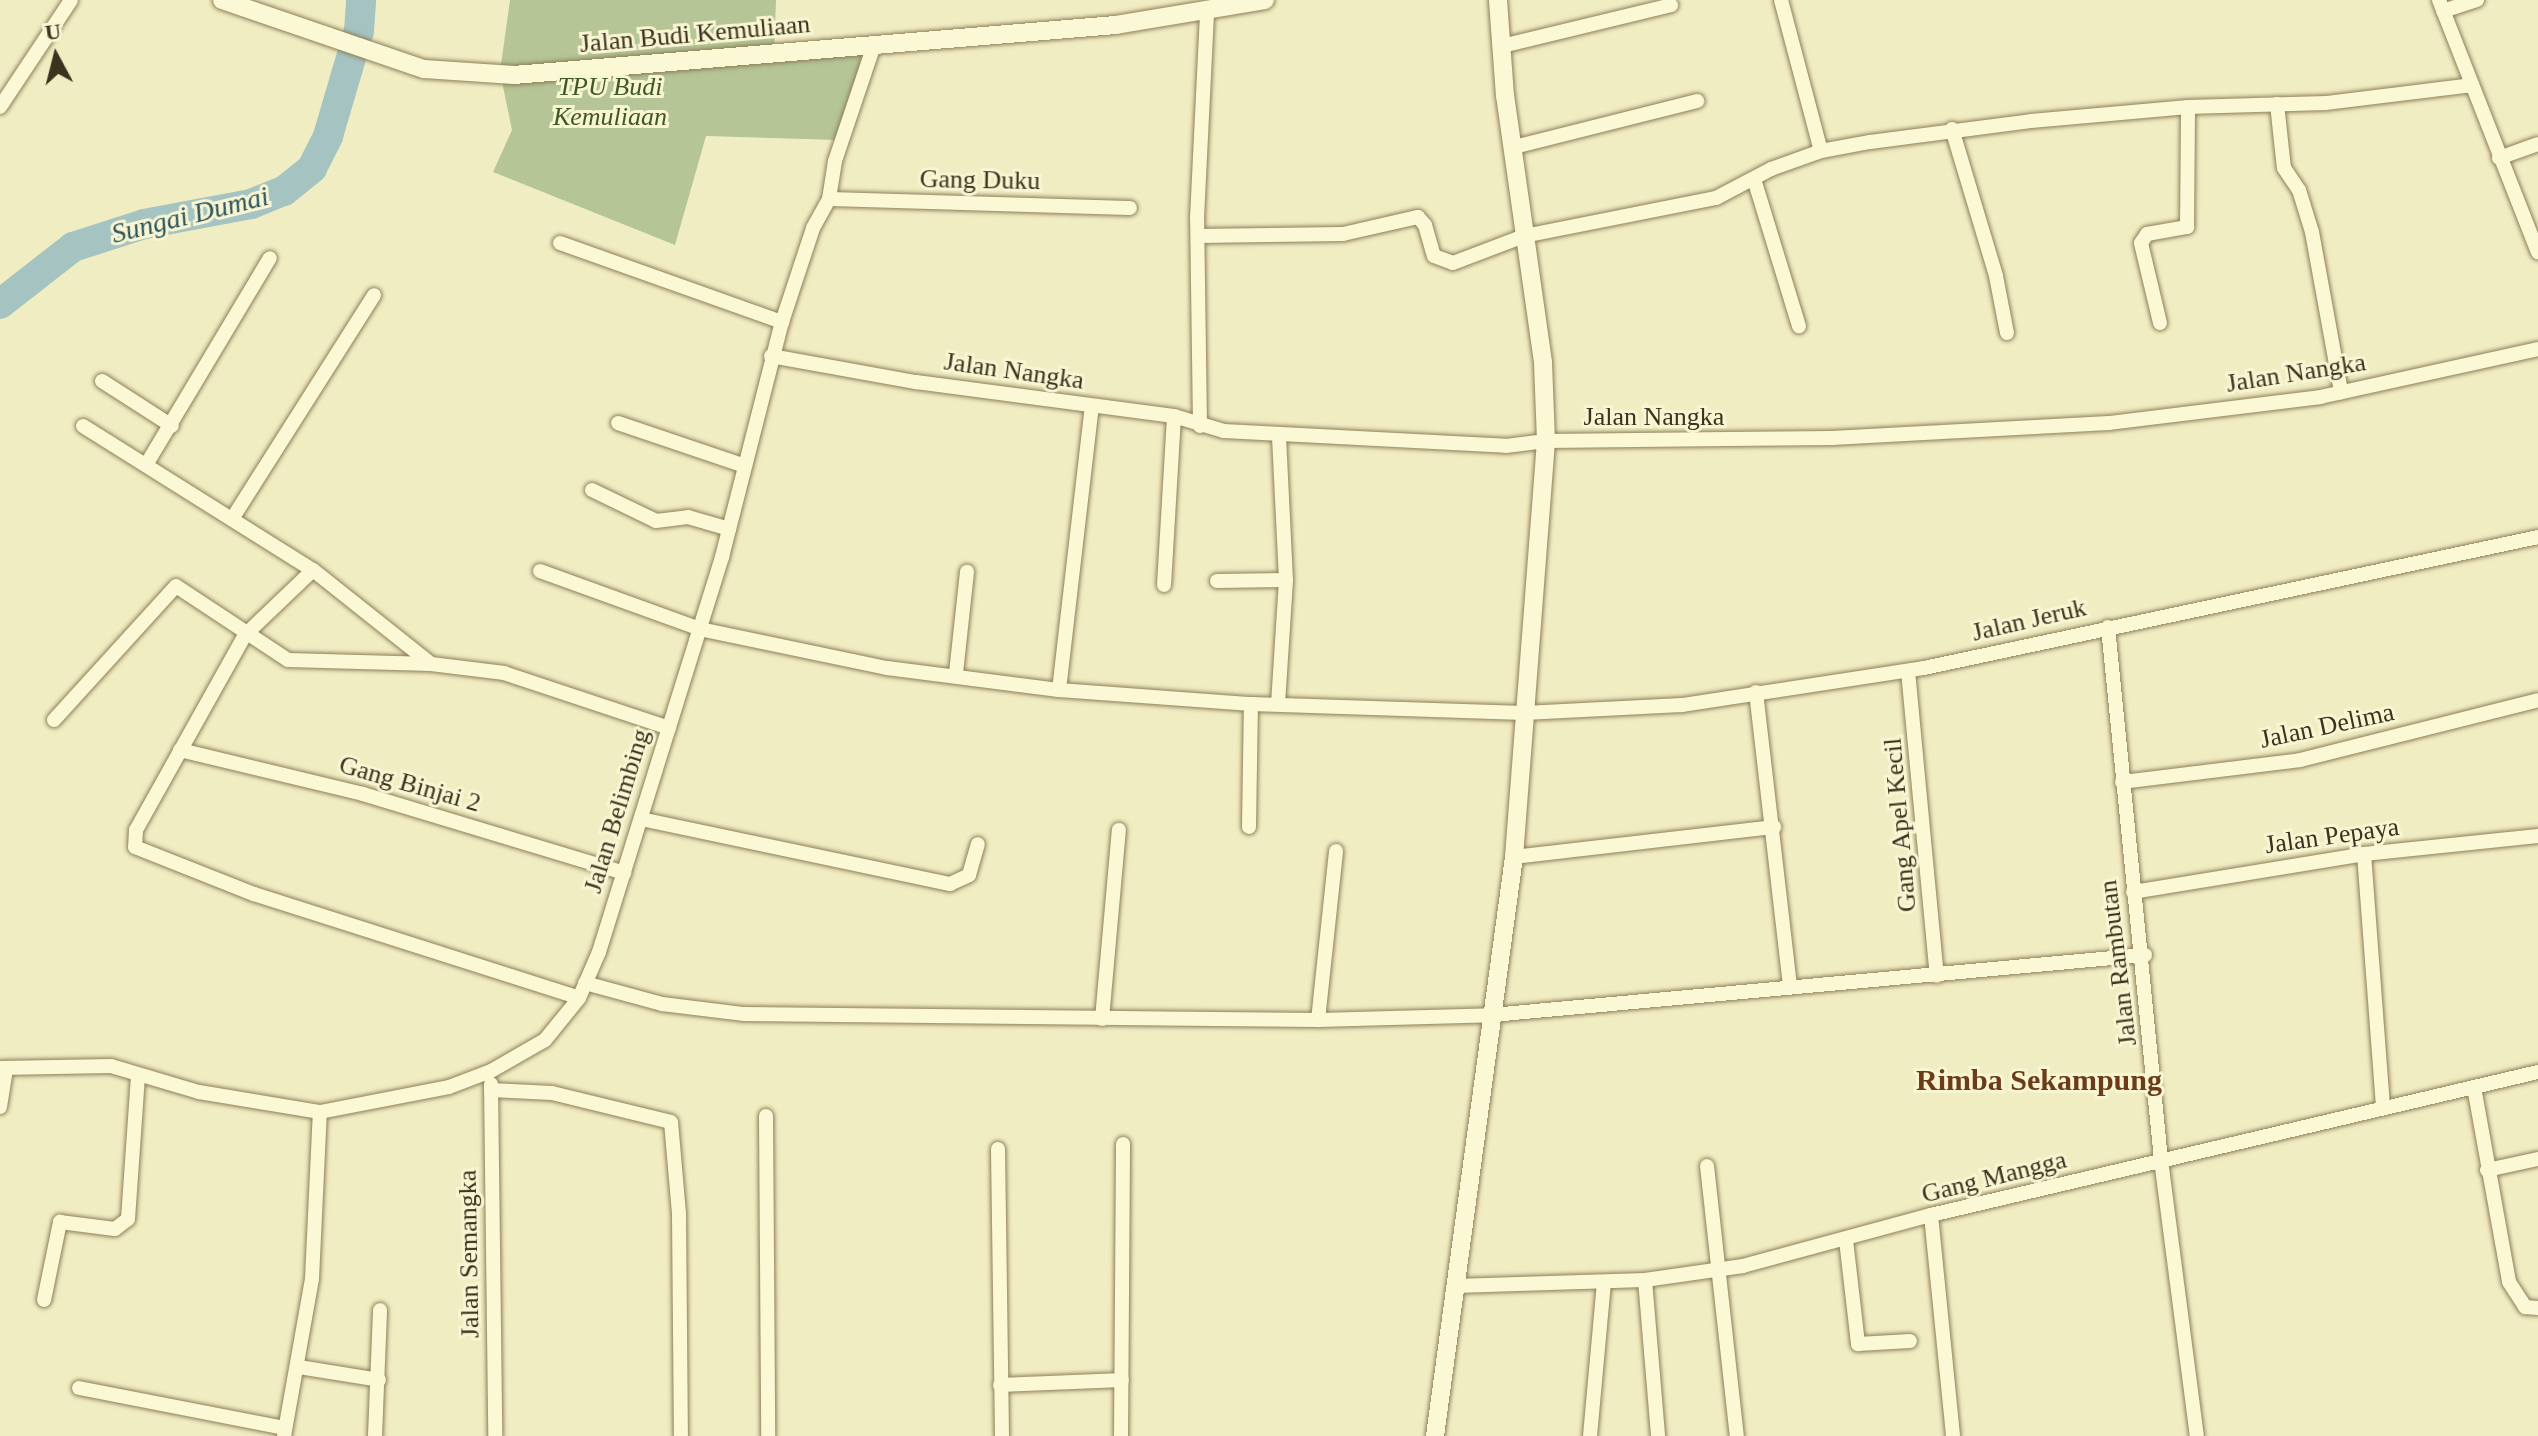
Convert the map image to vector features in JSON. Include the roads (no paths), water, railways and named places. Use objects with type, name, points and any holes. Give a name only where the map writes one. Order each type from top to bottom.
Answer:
[{"type":"street","points":[[0,107],[71,0]]},
{"type":"street","name":"Jalan Budi Kemuliaan","points":[[222,0],[315,35],[415,66],[514,75],[874,45],[1265,0]]},
{"type":"street","points":[[1435,1436],[1514,857],[1546,441],[1543,362],[1524,236],[1498,0]]},
{"type":"street","points":[[1781,0],[1821,151]]},
{"type":"street","points":[[2477,0],[2441,6],[2538,252]]},
{"type":"street","points":[[1502,46],[1671,5]]},
{"type":"street","points":[[1196,10],[1200,426]]},
{"type":"street","name":"Jalan Belimbing","points":[[3,1068],[111,1066],[282,1109],[320,1112],[400,1100],[491,1071],[545,1040],[582,990],[624,873],[729,529],[742,465],[771,356],[813,228],[829,199],[835,161],[874,45]]},
{"type":"street","points":[[1198,236],[1343,234],[1418,217],[1425,225],[1434,256],[1444,263],[1524,236],[1716,198],[1821,151],[1952,129],[2188,107],[2277,104],[2472,85]]},
{"type":"street","points":[[1514,147],[1697,101]]},
{"type":"street","points":[[2277,104],[2284,168],[2299,190],[2312,232],[2341,392]]},
{"type":"street","points":[[2160,323],[2141,243],[2147,234],[2187,227],[2188,107]]},
{"type":"street","points":[[1952,129],[1996,276],[2007,333]]},
{"type":"street","points":[[2499,158],[2538,144]]},
{"type":"street","points":[[1754,179],[1799,326]]},
{"type":"street","name":"Gang Duku","points":[[829,199],[1130,208]]},
{"type":"street","points":[[560,243],[782,322]]},
{"type":"street","points":[[146,465],[270,258]]},
{"type":"street","points":[[232,519],[374,295]]},
{"type":"street","name":"Jalan Nangka","points":[[771,356],[1174,416],[1200,426],[1279,435],[1506,446],[1546,441],[1832,438],[2109,423],[2341,392],[2538,349]]},
{"type":"street","points":[[102,381],[172,426]]},
{"type":"street","points":[[1059,690],[1092,406]]},
{"type":"street","points":[[1164,585],[1174,416]]},
{"type":"street","points":[[618,423],[742,465]]},
{"type":"street","points":[[83,426],[313,570],[431,664]]},
{"type":"street","points":[[1278,704],[1286,580],[1279,435]]},
{"type":"street","points":[[592,490],[656,521],[688,517],[729,529]]},
{"type":"street","name":"Jalan Jeruk","points":[[540,571],[700,629],[887,668],[956,673],[1059,690],[1251,704],[1524,713],[1682,705],[1908,671],[2538,537]]},
{"type":"street","points":[[313,570],[245,635],[136,830],[133,839],[140,852],[254,894],[582,990],[744,1014],[1318,1020],[1492,1015],[2145,955]]},
{"type":"street","points":[[956,673],[967,572]]},
{"type":"street","points":[[1217,581],[1286,580]]},
{"type":"street","points":[[54,720],[171,587],[182,587],[245,635],[292,662],[431,664],[512,674],[669,728]]},
{"type":"street","name":"Jalan Rambutan","points":[[2108,627],[2133,892],[2145,955],[2161,1160],[2197,1436]]},
{"type":"street","name":"Gang Apel Kecil","points":[[1908,671],[1937,976]]},
{"type":"street","points":[[1756,692],[1774,827],[1790,987]]},
{"type":"street","name":"Jalan Delima","points":[[2122,782],[2300,760],[2538,700]]},
{"type":"street","points":[[1249,827],[1251,704]]},
{"type":"street","name":"Gang Binjai 2","points":[[180,750],[363,794],[624,873]]},
{"type":"street","points":[[641,819],[950,884],[969,875],[978,844]]},
{"type":"street","points":[[1514,857],[1774,827]]},
{"type":"street","points":[[1102,1019],[1119,830]]},
{"type":"street","name":"Jalan Pepaya","points":[[2133,892],[2364,854],[2538,836]]},
{"type":"street","points":[[1318,1020],[1336,851]]},
{"type":"street","points":[[2364,854],[2383,1108]]},
{"type":"street","points":[[0,1107],[3,1068]]},
{"type":"street","name":"Jalan Semangka","points":[[491,1071],[495,1436]]},
{"type":"street","name":"Gang Mangga","points":[[1455,1286],[1604,1283],[1721,1269],[1846,1240],[1931,1215],[2538,1072]]},
{"type":"street","points":[[44,1300],[60,1222],[115,1229],[128,1219],[138,1075]]},
{"type":"street","points":[[2474,1087],[2509,1282],[2525,1307],[2538,1308]]},
{"type":"street","points":[[491,1090],[552,1093],[671,1122],[679,1214],[681,1436]]},
{"type":"street","points":[[79,1388],[284,1432],[299,1367],[312,1279],[320,1112]]},
{"type":"street","points":[[766,1116],[768,1436]]},
{"type":"street","points":[[1121,1436],[1123,1144]]},
{"type":"street","points":[[998,1149],[1002,1436]]},
{"type":"street","points":[[2487,1170],[2538,1159]]},
{"type":"street","points":[[1707,1166],[1721,1269],[1737,1436]]},
{"type":"street","points":[[1931,1215],[1953,1436]]},
{"type":"street","points":[[1846,1240],[1858,1344],[1910,1341]]},
{"type":"street","points":[[1645,1280],[1658,1436]]},
{"type":"street","points":[[1590,1436],[1604,1283]]},
{"type":"street","points":[[375,1436],[380,1310]]},
{"type":"street","points":[[299,1367],[379,1380]]},
{"type":"street","points":[[1000,1385],[1122,1380]]},
{"type":"waterway","name":"Sungai Dumai","points":[[0,304],[73,247],[144,224],[251,204],[284,191],[312,168],[328,136],[359,31],[361,0]]},
{"type":"district","name":"Rimba Sekampung","points":[[2039,1080]]},
{"type":"park label","name":"TPU Budi Kemuliaan","points":[[610,102]]}]
